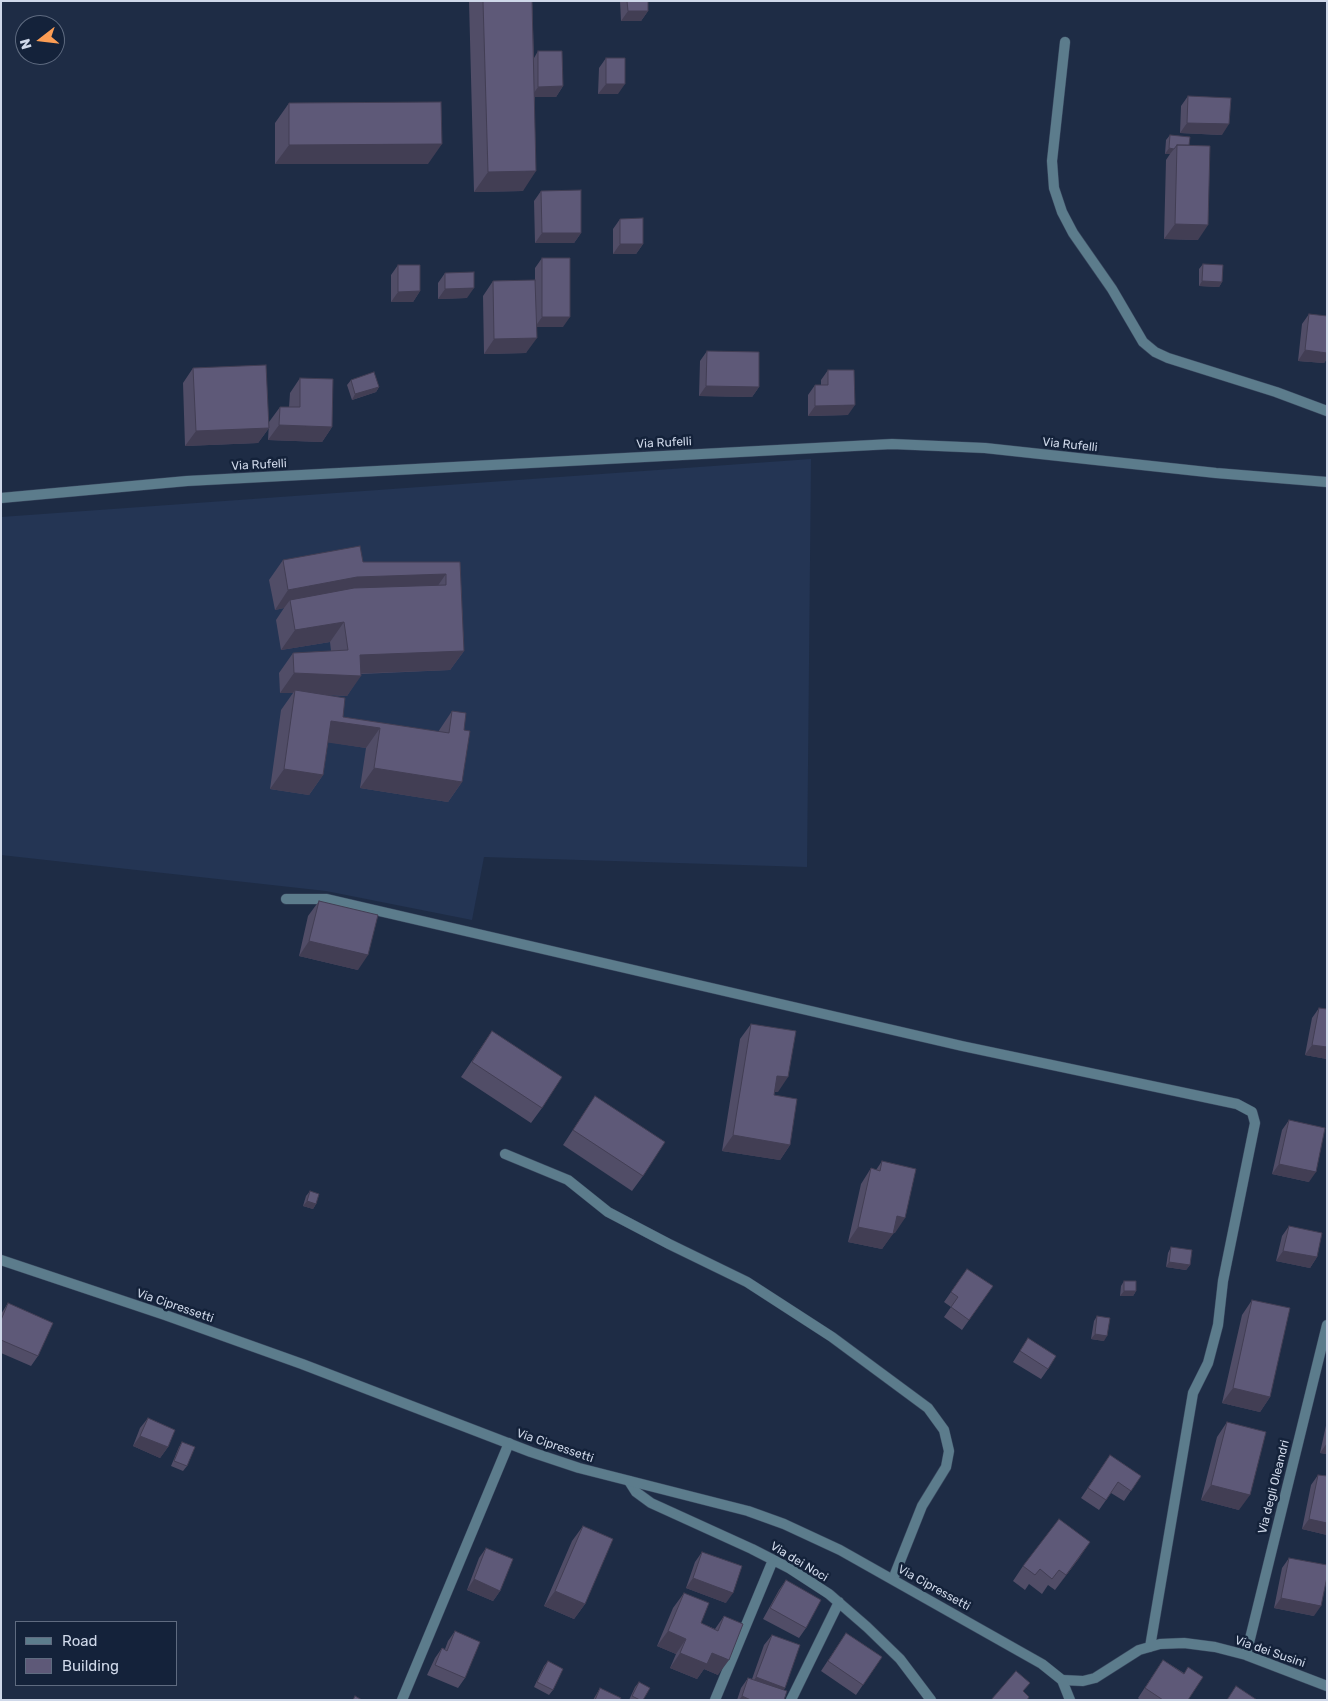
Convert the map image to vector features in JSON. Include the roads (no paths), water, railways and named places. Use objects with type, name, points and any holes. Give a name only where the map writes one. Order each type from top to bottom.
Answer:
[{"type":"street","points":[[1064,42],[1052,162],[1054,188],[1062,212],[1073,233],[1112,289],[1143,342],[1155,352],[1168,358],[1276,392],[1327,411]]},
{"type":"street","name":"Via Rufelli","points":[[1,498],[197,480],[892,444],[985,448],[1216,473],[1327,482]]},
{"type":"street","points":[[286,900],[327,899],[962,1046],[1237,1104],[1252,1112],[1255,1123],[1223,1281],[1218,1325],[1208,1363],[1193,1393],[1150,1647]]},
{"type":"street","points":[[505,1154],[568,1180],[608,1212],[747,1282],[832,1337],[928,1408],[944,1430],[949,1451],[946,1467],[922,1506],[892,1579]]},
{"type":"street","name":"Via Cipressetti","points":[[1,1260],[165,1315],[579,1468],[748,1512],[784,1524],[840,1550],[1042,1664],[1062,1680],[1070,1700]]},
{"type":"street","name":"Via degli Oleandri","points":[[1246,1655],[1327,1325]]},
{"type":"street","points":[[402,1700],[509,1443]]},
{"type":"street","name":"Via dei Noci","points":[[628,1481],[636,1492],[651,1503],[773,1560],[810,1581],[839,1602],[900,1659],[931,1700]]},
{"type":"street","points":[[715,1700],[773,1560]]},
{"type":"street","points":[[791,1700],[839,1602]]},
{"type":"street","name":"Via dei Susini","points":[[1062,1680],[1083,1681],[1095,1678],[1134,1653],[1150,1647],[1184,1643],[1215,1647],[1246,1655],[1327,1686]]}]
